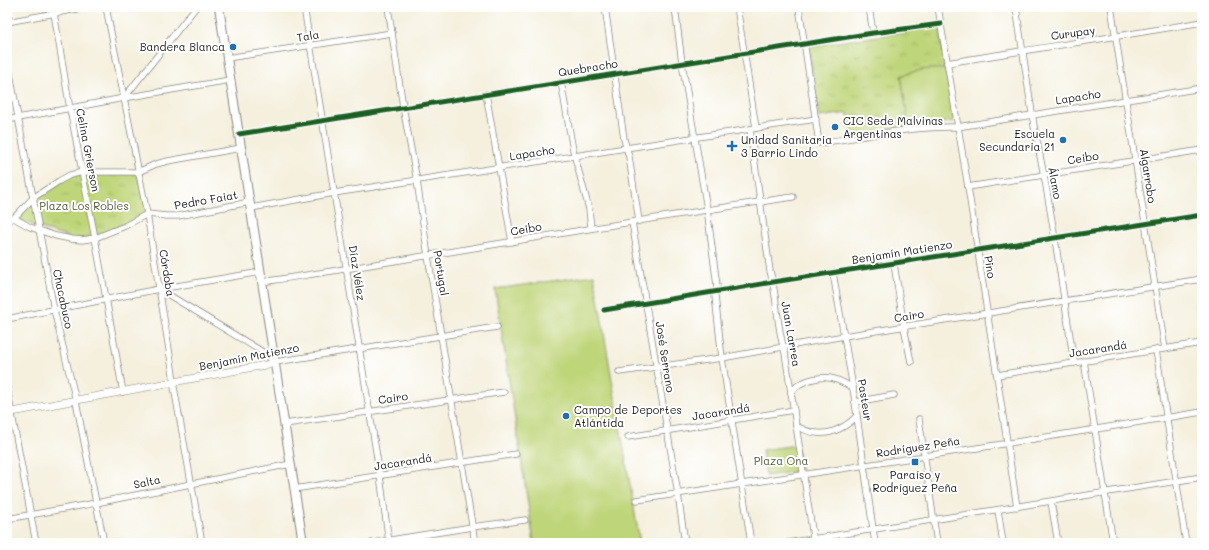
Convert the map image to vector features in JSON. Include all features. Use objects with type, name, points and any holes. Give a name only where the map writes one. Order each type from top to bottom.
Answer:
[{"type":"main road","points":[[219,7],[303,543]]},
{"type":"street","points":[[7,22],[53,10],[88,7]]},
{"type":"street","name":"Córdoba","points":[[106,7],[147,214],[173,374],[173,382],[202,543]]},
{"type":"street","points":[[124,98],[196,7]]},
{"type":"street","name":"Díaz Vélez","points":[[304,7],[360,348],[389,542]]},
{"type":"street","name":"Portugal","points":[[388,7],[475,543]]},
{"type":"street","points":[[605,7],[626,148],[639,220]]},
{"type":"street","points":[[675,7],[682,63],[707,209],[717,286],[715,296],[722,358],[751,543]]},
{"type":"street","points":[[738,7],[756,128]]},
{"type":"street","points":[[799,7],[816,119]]},
{"type":"street","points":[[868,7],[873,33]]},
{"type":"street","name":"Pino","points":[[938,7],[978,250],[1017,507]]},
{"type":"street","name":"Álamo","points":[[1016,7],[1032,115],[1055,239],[1074,363]]},
{"type":"street","name":"Algarrobo","points":[[1111,7],[1165,349]]},
{"type":"street","name":"Celina Grierson","points":[[53,10],[123,392]]},
{"type":"street","name":"Curupay","points":[[947,63],[1202,22]]},
{"type":"street","name":"Quebracho","points":[[239,134],[745,53],[941,24]]},
{"type":"street","name":"Tala","points":[[227,58],[392,33]]},
{"type":"street","name":"Chacabuco","points":[[7,58],[54,310],[76,401],[104,543]]},
{"type":"street","points":[[7,120],[230,80]]},
{"type":"street","points":[[561,82],[575,156],[589,209],[591,228]]},
{"type":"street","name":"Lapacho","points":[[250,205],[417,181],[816,119],[819,144],[921,128],[958,126],[1202,88]]},
{"type":"street","points":[[486,94],[512,242]]},
{"type":"street","name":"Juan Larrea","points":[[750,129],[759,202],[781,342],[794,410],[813,541]]},
{"type":"street","points":[[7,220],[14,218],[33,198],[70,175],[82,172],[138,172],[156,164],[168,161],[241,148]]},
{"type":"street","name":"Ceibo","points":[[968,187],[1202,150]]},
{"type":"street","name":"Ceibo","points":[[262,282],[428,256],[707,209],[793,197]]},
{"type":"street","name":"Pedro Faiat","points":[[147,214],[178,216],[250,205]]},
{"type":"street","points":[[14,218],[39,231],[71,239],[82,240],[95,238],[124,226],[147,214]]},
{"type":"street","name":"Benjamín Matienzo","points":[[604,310],[772,282],[1202,215]]},
{"type":"street","name":"José Serrano","points":[[632,222],[685,543]]},
{"type":"street","points":[[894,264],[910,362]]},
{"type":"street","points":[[7,319],[159,289],[260,272]]},
{"type":"street","name":"Pasteur","points":[[833,273],[865,465],[875,543]]},
{"type":"street","name":"Cairo","points":[[619,372],[722,358],[844,336],[1202,279]]},
{"type":"street","points":[[159,289],[266,354],[275,362]]},
{"type":"street","name":"Benjamín Matienzo","points":[[9,413],[275,362],[497,327]]},
{"type":"street","name":"Jacarandá","points":[[997,375],[1202,343]]},
{"type":"street","points":[[1156,350],[1186,543]]},
{"type":"street","points":[[1084,361],[1113,543]]},
{"type":"street","points":[[791,393],[797,386],[803,383],[828,377],[853,388]]},
{"type":"street","points":[[7,388],[9,413],[36,543]]},
{"type":"street","name":"Cairo","points":[[284,424],[504,392]]},
{"type":"street","points":[[855,402],[894,396]]},
{"type":"street","name":"Jacarandá","points":[[628,437],[794,410]]},
{"type":"street","name":"Rodríguez Peña","points":[[637,500],[803,474],[925,457],[1202,412]]},
{"type":"street","points":[[796,426],[817,433],[826,433],[843,427],[857,416]]},
{"type":"street","points":[[919,419],[937,543]]},
{"type":"street","name":"Jacarandá","points":[[294,489],[516,454]]},
{"type":"street","name":"Salta","points":[[7,519],[96,503],[291,464]]},
{"type":"street","points":[[787,543],[813,541],[1202,477]]},
{"type":"street","points":[[1051,502],[1058,543]]},
{"type":"street","points":[[998,510],[1003,543]]},
{"type":"street","points":[[372,543],[389,542],[472,527],[525,520]]},
{"type":"green space","points":[[938,27],[940,30],[945,69],[922,70],[901,76],[909,127],[852,135],[848,113],[819,117],[809,49],[812,46]]},
{"type":"green space","points":[[931,68],[945,69],[954,121],[909,127],[901,76],[915,71]]},
{"type":"green space","name":"Plaza Los Robles","points":[[138,172],[147,214],[95,238],[71,239],[14,218],[24,207],[70,175]]},
{"type":"green space","name":"Campo de Deportes Atlántida","points":[[594,275],[640,543],[534,543],[495,289]]},
{"type":"green space","name":"Plaza Ona","points":[[797,445],[800,471],[766,476],[762,450]]},
{"type":"cycle path","points":[[239,134],[873,33],[941,24]]},
{"type":"cycle path","points":[[604,310],[1202,215]]},
{"type":"place","name":"Bandera Blanca","points":[[233,47]]},
{"type":"place","name":"CIC Sede Malvinas Argentinas","points":[[835,127]]},
{"type":"place","name":"Escuela Secundaria 21","points":[[1063,140]]},
{"type":"place","name":"Unidad Sanitaria 3 Barrio Lindo","points":[[732,146]]},
{"type":"place","name":"Campo de Deportes Atlántida","points":[[566,416]]},
{"type":"place","name":"Paraíso y Rodríguez Peña","points":[[915,462]]}]
